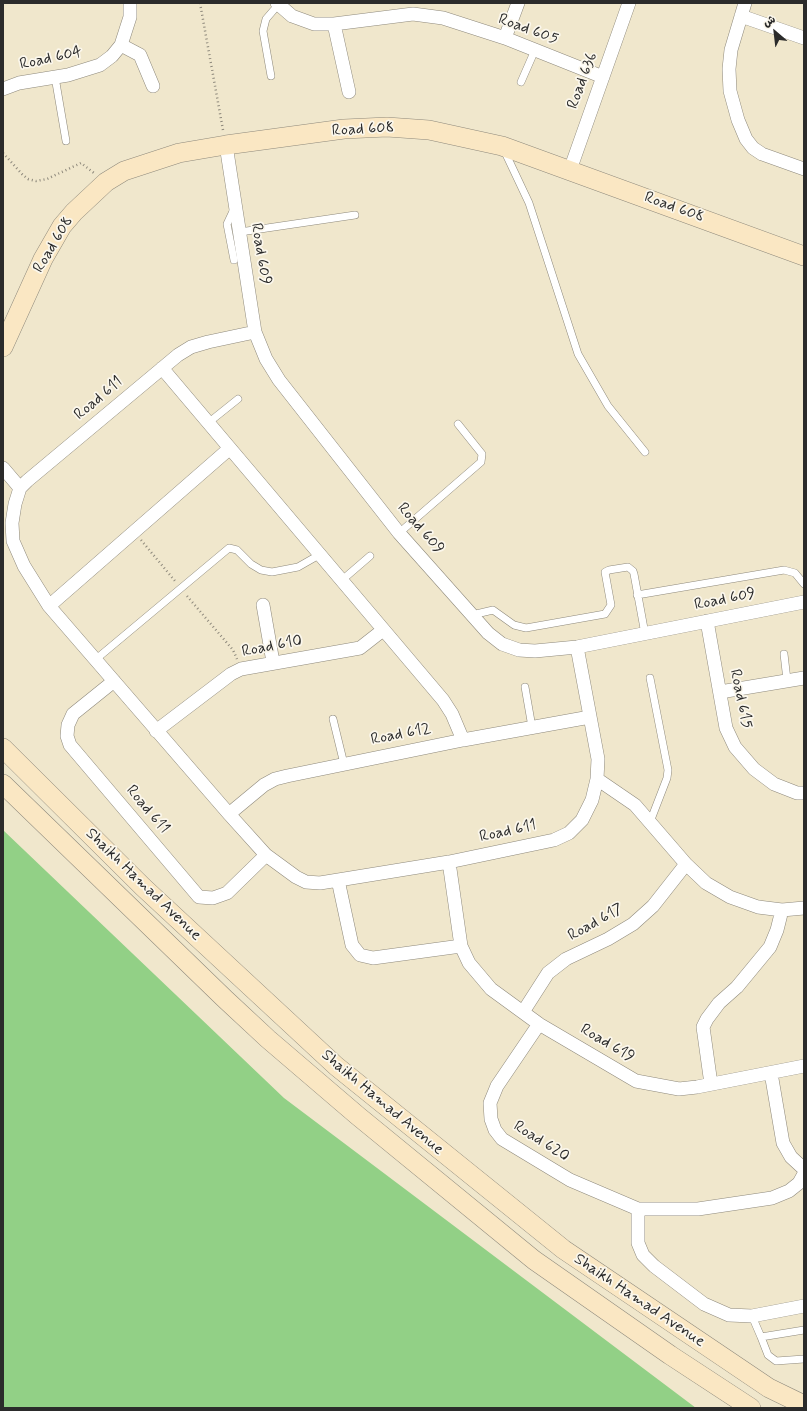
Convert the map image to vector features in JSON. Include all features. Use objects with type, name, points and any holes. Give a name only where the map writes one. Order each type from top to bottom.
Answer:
[{"type":"main road","name":"Road 608","points":[[3,347],[41,264],[62,226],[74,212],[106,182],[124,171],[179,153],[344,128],[387,127],[428,130],[502,146],[804,256]]},
{"type":"main road","name":"Shaikh Hamad Avenue","points":[[3,748],[149,892],[360,1086],[563,1249],[769,1388],[804,1405]]},
{"type":"main road","name":"Shaikh Hamad Avenue","points":[[3,784],[268,1039],[358,1116],[534,1260],[670,1355],[751,1408]]},
{"type":"street","name":"Road 604","points":[[3,89],[19,83],[68,75],[100,65],[112,56],[122,45],[130,17],[130,3]]},
{"type":"street","points":[[505,38],[518,3]]},
{"type":"street","name":"Road 636","points":[[570,170],[629,3]]},
{"type":"street","points":[[745,3],[731,50],[729,69],[730,91],[738,120],[746,139],[753,148],[762,154],[804,170]]},
{"type":"street","name":"Road 605","points":[[278,4],[301,20],[314,24],[334,24],[413,14],[443,18],[505,38],[602,77]]},
{"type":"street","points":[[741,16],[804,38]]},
{"type":"street","points":[[334,24],[349,92]]},
{"type":"street","points":[[122,45],[140,55],[152,86]]},
{"type":"street","name":"Road 609","points":[[226,145],[255,332],[266,359],[279,380],[399,533],[488,633],[502,644],[519,650],[534,652],[577,647],[804,602]]},
{"type":"street","name":"Road 611","points":[[255,332],[191,347],[162,368],[20,488],[14,504],[8,543],[49,606],[156,731],[266,855],[296,877],[306,882],[320,883],[449,862],[554,840],[569,833],[582,820],[592,800],[597,779],[598,759],[577,647]]},
{"type":"street","points":[[162,368],[443,700],[452,714],[463,740]]},
{"type":"street","points":[[49,606],[229,449]]},
{"type":"street","points":[[3,468],[20,488]]},
{"type":"street","points":[[263,605],[273,662]]},
{"type":"street","name":"Road 615","points":[[707,621],[726,728],[735,747],[754,769],[774,784],[797,793],[804,792]]},
{"type":"street","name":"Road 610","points":[[156,731],[231,674],[241,669],[273,662],[360,648],[383,630]]},
{"type":"street","points":[[720,692],[804,678]]},
{"type":"street","name":"Road 611","points":[[114,681],[73,714],[68,725],[67,736],[70,744],[199,897],[213,898],[227,893],[266,855]]},
{"type":"street","name":"Road 612","points":[[229,814],[264,785],[275,779],[463,740],[590,717]]},
{"type":"street","points":[[597,779],[635,805],[686,864],[706,882],[730,897],[758,907],[782,910],[804,908]]},
{"type":"street","name":"Road 619","points":[[449,862],[460,946],[469,963],[491,989],[539,1024],[636,1081],[679,1089],[804,1066]]},
{"type":"street","name":"Road 617","points":[[523,1012],[548,973],[566,959],[608,939],[633,924],[653,906],[686,864]]},
{"type":"street","points":[[338,880],[352,945],[360,955],[373,958],[460,946]]},
{"type":"street","points":[[711,1084],[703,1027],[719,1003],[737,987],[770,947],[778,930],[782,910]]},
{"type":"street","name":"Road 620","points":[[539,1024],[497,1086],[490,1103],[491,1119],[495,1130],[502,1139],[570,1180],[638,1208],[698,1209],[772,1198],[789,1191],[799,1183],[804,1174]]},
{"type":"street","points":[[771,1073],[783,1143],[791,1157],[804,1169]]},
{"type":"street","points":[[638,1208],[638,1243],[643,1255],[654,1266],[704,1304],[729,1315],[752,1316],[804,1306]]},
{"type":"lane","name":"Road 605","points":[[270,76],[263,31],[266,19],[278,4]]},
{"type":"lane","points":[[521,82],[535,50]]},
{"type":"lane","points":[[55,77],[66,140]]},
{"type":"lane","points":[[502,146],[529,203],[578,354],[608,406],[645,452]]},
{"type":"lane","points":[[234,260],[227,224],[231,212],[236,205]]},
{"type":"lane","points":[[240,232],[355,215]]},
{"type":"lane","points":[[208,424],[238,398]]},
{"type":"lane","points":[[399,533],[481,462],[482,454],[458,424]]},
{"type":"lane","points":[[95,660],[229,548],[238,550],[252,564],[261,570],[272,572],[298,568],[319,555]]},
{"type":"lane","points":[[341,581],[370,556]]},
{"type":"lane","points":[[472,614],[493,610],[514,626],[526,628],[605,614],[611,605],[605,572],[608,570],[625,567],[633,571],[644,634]]},
{"type":"lane","points":[[637,595],[784,570],[795,573],[804,584]]},
{"type":"lane","points":[[784,654],[787,680]]},
{"type":"lane","points":[[650,678],[668,770],[667,778],[650,822]]},
{"type":"lane","points":[[525,687],[532,727]]},
{"type":"lane","points":[[333,720],[344,764]]},
{"type":"lane","points":[[752,1316],[768,1355],[776,1361],[804,1358]]},
{"type":"lane","points":[[761,1338],[804,1330]]},
{"type":"path","points":[[200,3],[226,145]]},
{"type":"path","points":[[3,153],[28,179],[36,181],[47,179],[81,163],[106,182]]},
{"type":"path","points":[[134,533],[233,650],[241,669]]},
{"type":"green space","points":[[3,830],[284,1098],[696,1408],[3,1408]]}]
